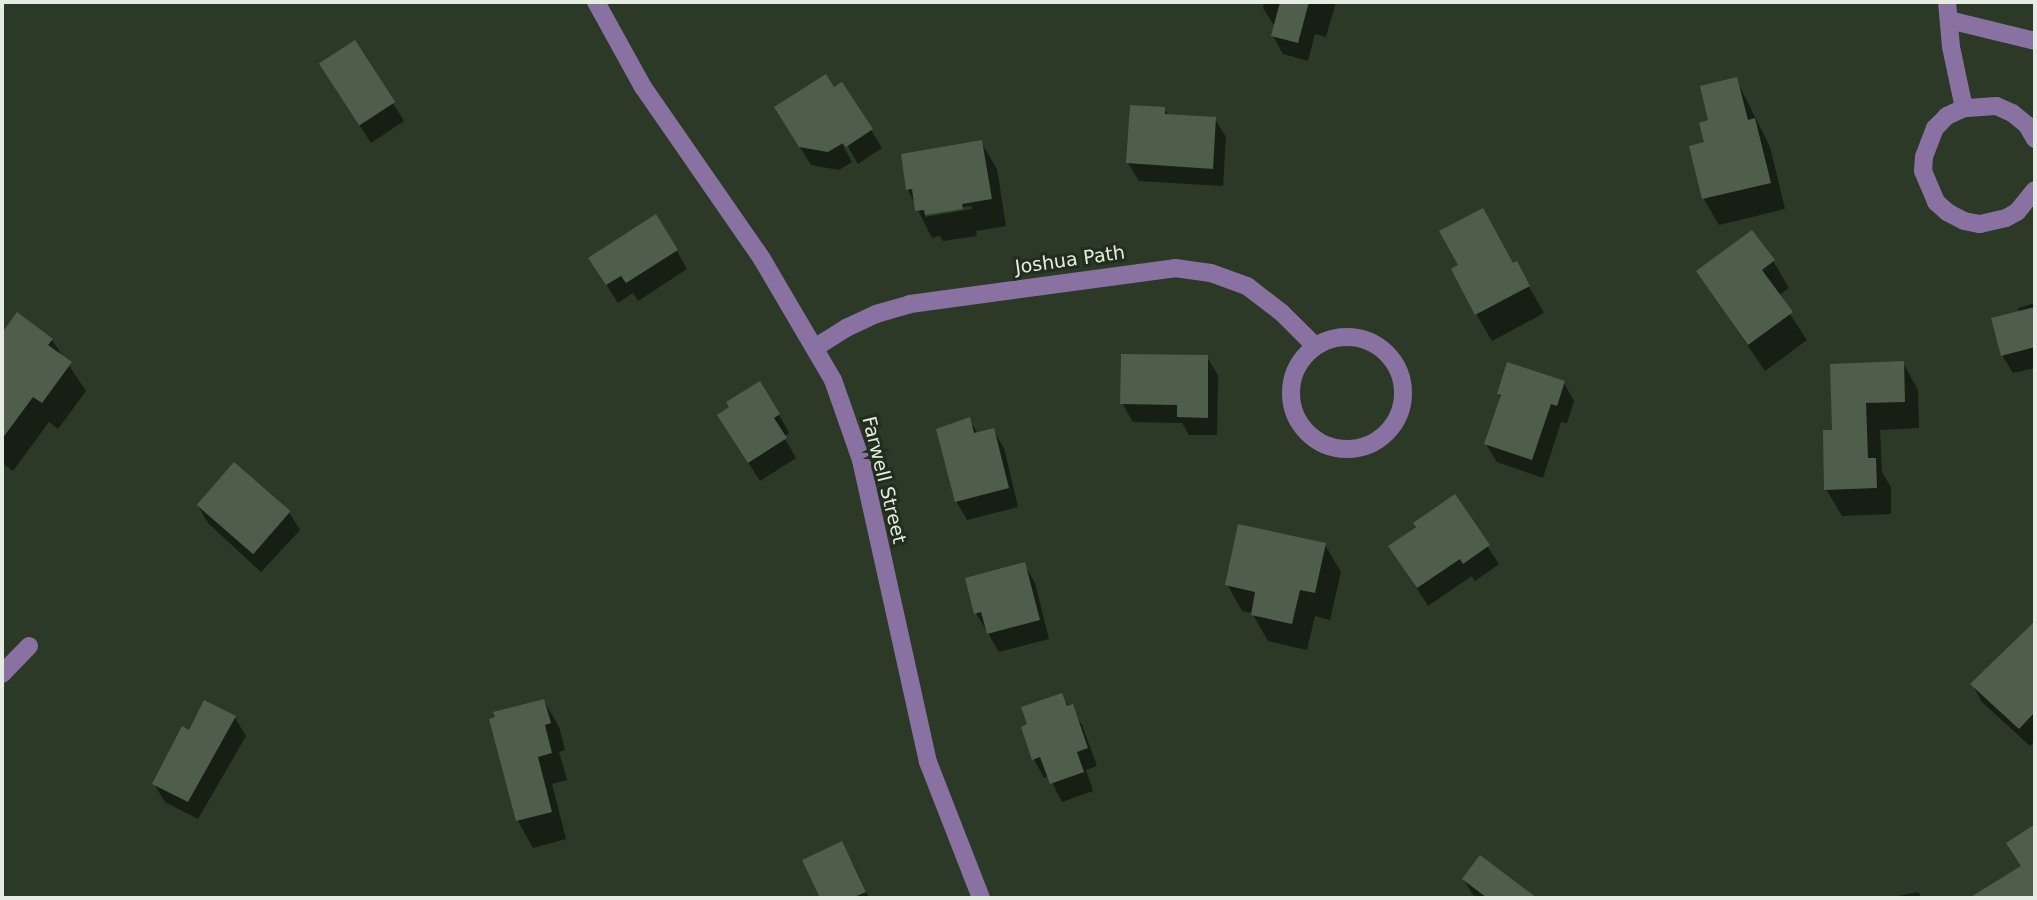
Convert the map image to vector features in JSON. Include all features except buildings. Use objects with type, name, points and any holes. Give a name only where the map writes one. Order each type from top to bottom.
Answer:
[{"type":"street","name":"Farwell Street","points":[[596,2],[643,87],[748,238],[817,348],[849,418],[861,460],[928,762],[981,898]]},
{"type":"street","points":[[1964,108],[1951,47],[1948,11],[2035,41]]},
{"type":"street","points":[[2035,139],[2027,125],[2012,113],[1996,106],[1964,108],[1947,116],[1929,139],[1923,171],[1936,202],[1964,221],[1993,222],[2017,212],[2035,190]]},
{"type":"street","name":"Joshua Path","points":[[817,348],[846,328],[876,314],[910,304],[1175,268],[1211,273],[1247,286],[1282,313],[1315,346]]},
{"type":"street","points":[[1358,336],[1379,345],[1391,356],[1400,369],[1404,388],[1398,418],[1385,436],[1355,449],[1338,449],[1320,443],[1304,429],[1294,414],[1292,381],[1299,363],[1315,346],[1335,337],[1358,336]]},
{"type":"street","points":[[2,674],[29,646]]}]
